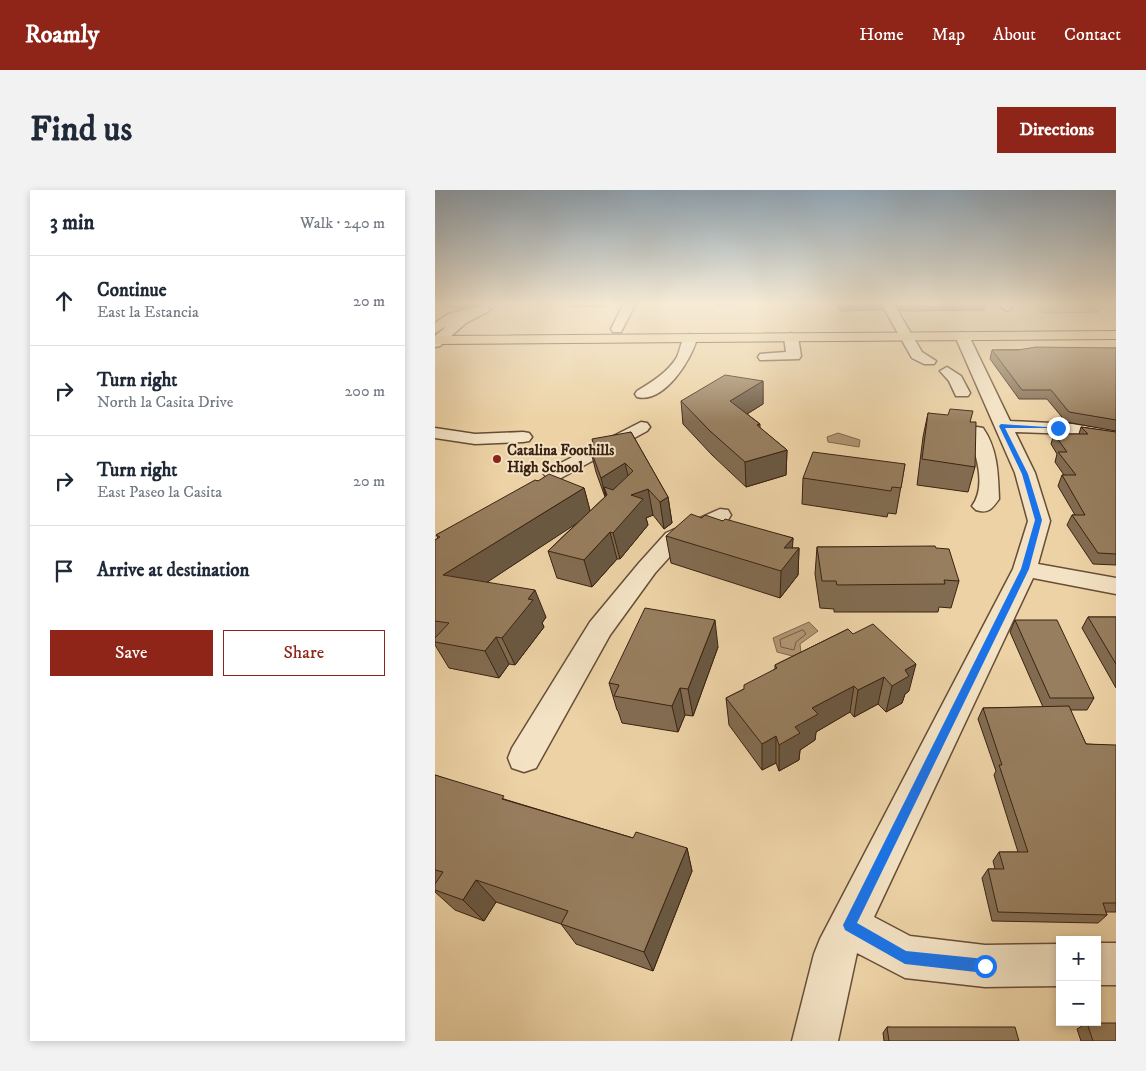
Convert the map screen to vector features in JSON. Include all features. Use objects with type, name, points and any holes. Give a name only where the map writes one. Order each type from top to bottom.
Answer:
[{"type":"street","points":[[643,394],[662,383],[672,374],[686,356],[689,343]]},
{"type":"street","points":[[765,357],[794,356],[792,343]]},
{"type":"street","points":[[909,343],[917,355],[927,360]]},
{"type":"street","points":[[815,1041],[835,954],[1025,569],[1039,520],[1025,474],[1001,426],[979,353],[969,343]]},
{"type":"street","points":[[1035,350],[1116,348]]},
{"type":"street","points":[[947,371],[956,379],[961,393]]},
{"type":"street","points":[[1001,426],[1072,429],[1116,436]]},
{"type":"street","points":[[554,474],[641,427]]},
{"type":"street","points":[[977,432],[987,457],[989,499],[983,506]]},
{"type":"street","points":[[435,433],[475,439],[523,437]]},
{"type":"street","points":[[524,758],[599,629],[647,568],[674,538],[720,515]]},
{"type":"street","points":[[1025,569],[1116,586]]},
{"type":"street","points":[[849,925],[905,957],[985,966],[1056,965]]},
{"type":"street","points":[[1101,964],[1116,964]]},
{"type":"water","points":[[838,433],[860,440],[859,447],[828,442],[827,437]]},
{"type":"water","points":[[809,622],[818,631],[800,644],[801,653],[796,657],[777,652],[773,638]]},
{"type":"building","points":[[1036,347],[1116,348],[1116,420],[1069,412],[1051,390],[1022,390],[992,350],[1018,350]]},
{"type":"building","points":[[725,375],[763,381],[730,401],[760,424],[757,425],[787,450],[745,462],[710,431],[681,401]]},
{"type":"building","points":[[950,409],[973,411],[970,422],[976,422],[975,467],[922,459],[928,413],[948,415]]},
{"type":"building","points":[[1081,427],[1116,432],[1116,554],[1098,553],[1072,515],[1085,515],[1062,475],[1076,475],[1058,452],[1067,452],[1054,434],[1088,434]]},
{"type":"building","points":[[631,432],[668,497],[660,502],[648,489],[631,495],[643,499],[613,533],[610,532],[584,560],[548,551],[607,495],[604,487],[613,490],[633,471],[625,463],[601,478],[590,448],[594,447],[592,439]]},
{"type":"building","points":[[813,452],[905,464],[901,488],[892,487],[891,491],[803,478]]},
{"type":"building","points":[[549,474],[584,488],[443,575],[535,590],[528,599],[533,600],[502,638],[496,637],[485,651],[435,642],[435,638],[449,623],[435,621],[435,540],[440,537],[436,535]]},
{"type":"building","points":[[691,514],[702,518],[705,515],[723,521],[725,519],[793,538],[784,548],[799,548],[781,571],[666,536]]},
{"type":"building","points":[[935,546],[936,548],[949,549],[959,581],[944,580],[945,584],[837,585],[836,581],[822,581],[817,547]]},
{"type":"building","points":[[645,608],[715,620],[688,689],[680,688],[672,706],[614,696],[619,685],[609,683]]},
{"type":"building","points":[[1088,617],[1116,617],[1116,664]]},
{"type":"building","points":[[1015,620],[1057,620],[1094,698],[1050,698]]},
{"type":"building","points":[[873,624],[916,664],[905,670],[909,676],[892,686],[884,677],[858,690],[854,686],[812,708],[818,714],[795,727],[800,733],[779,745],[776,736],[762,744],[726,698],[744,689],[744,685],[777,668],[775,665],[848,629],[853,634]]},
{"type":"building","points":[[1069,706],[1086,744],[1116,745],[1116,903],[1103,903],[1107,915],[998,912],[988,869],[1004,869],[999,852],[1028,852],[999,765],[1002,765],[983,708]]},
{"type":"building","points":[[435,775],[504,796],[502,799],[633,838],[636,832],[687,848],[644,952],[561,924],[568,911],[476,880],[463,900],[435,890],[435,884],[443,872],[435,870]]},
{"type":"building","points":[[1101,1023],[1116,1023],[1116,1041],[1093,1041],[1088,1026],[1101,1026]]},
{"type":"building","points":[[887,1027],[1015,1027],[1019,1041],[889,1041]]},
{"type":"place","name":"Catalina Foothills High School","points":[[497,459]]},
{"type":"route","points":[[985,966],[905,957],[849,925],[1025,569],[1028,552],[1039,520],[1025,474],[1001,426],[1058,428]]}]
